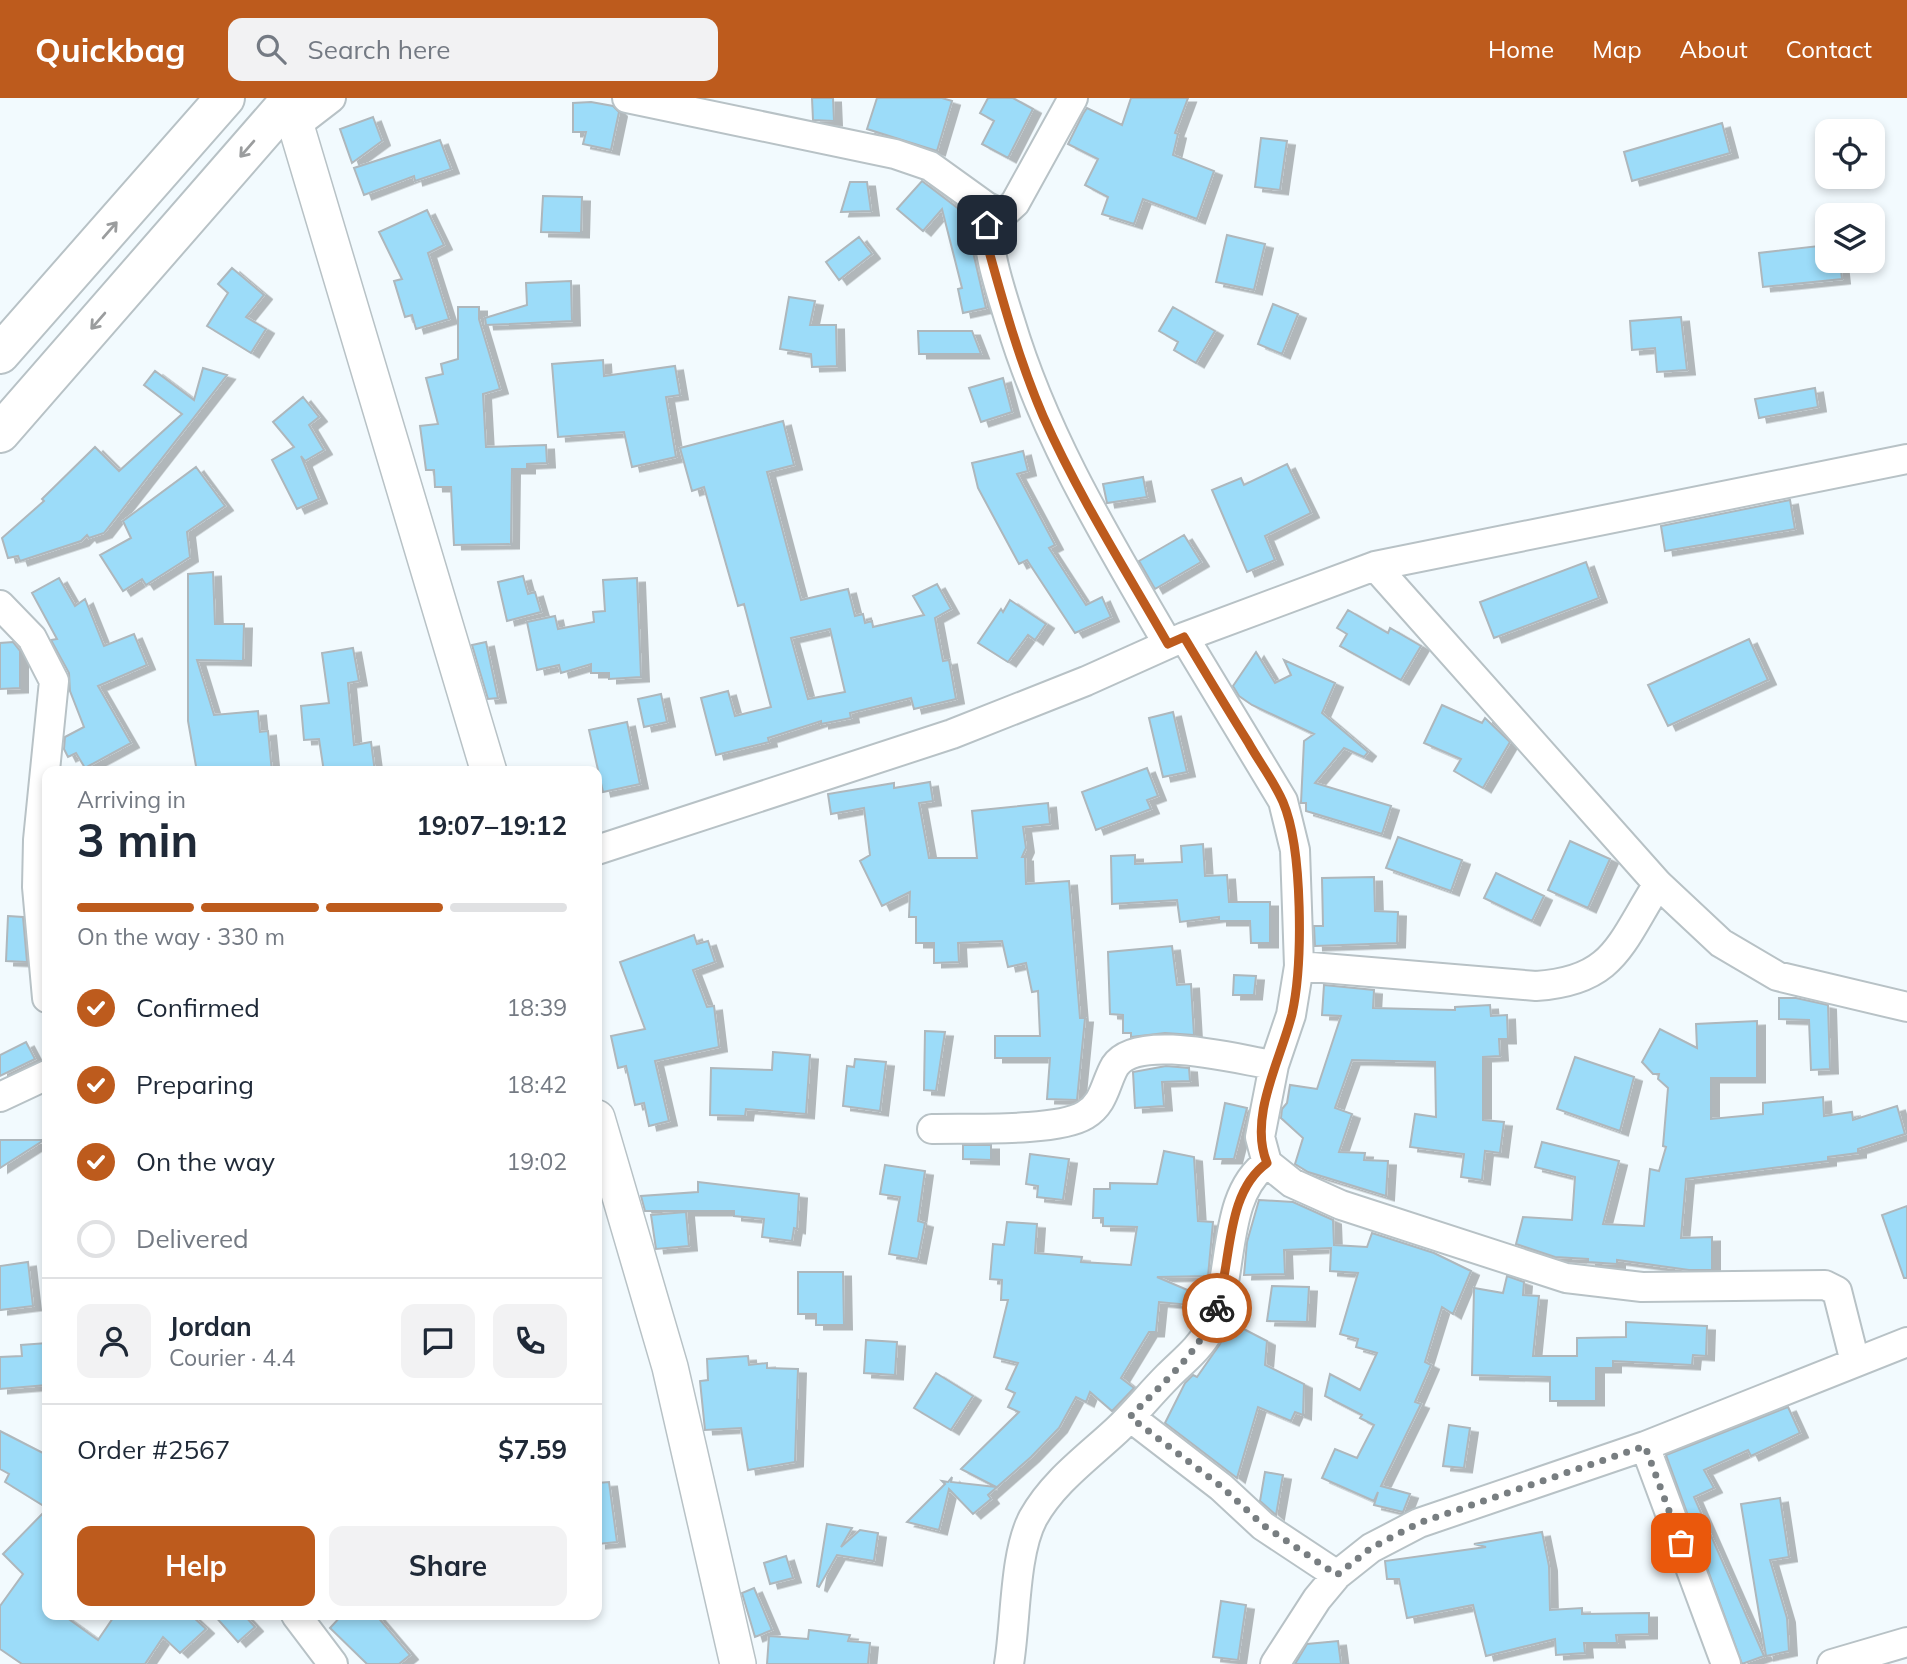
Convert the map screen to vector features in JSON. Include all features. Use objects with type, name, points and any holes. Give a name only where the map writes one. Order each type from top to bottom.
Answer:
[{"type":"main road","points":[[0,354],[225,98]]},
{"type":"main road","points":[[0,433],[292,108]]},
{"type":"street","points":[[331,98],[292,108],[487,766]]},
{"type":"street","points":[[627,98],[895,154],[930,166],[987,207],[1003,214],[1015,204],[1073,98]]},
{"type":"street","points":[[987,207],[987,244],[1018,350],[1043,415],[1077,488],[1274,785],[1288,816],[1295,850],[1299,966],[1292,1015],[1274,1065],[1261,1137],[1267,1163],[1292,1183],[1341,1205],[1566,1278],[1642,1287],[1825,1284],[1837,1291],[1855,1362]]},
{"type":"street","points":[[602,848],[952,734],[1086,681],[1176,641],[1375,566],[1907,459]]},
{"type":"street","points":[[1375,566],[1658,884],[1721,943],[1777,976],[1907,1007]]},
{"type":"street","points":[[0,605],[32,638],[54,681],[45,766]]},
{"type":"street","points":[[42,800],[37,887],[42,942]]},
{"type":"street","points":[[1299,966],[1536,986],[1562,984],[1582,979],[1606,965],[1658,884]]},
{"type":"street","points":[[932,1129],[1051,1125],[1086,1115],[1106,1093],[1116,1065],[1133,1051],[1165,1048],[1274,1065]]},
{"type":"street","points":[[0,1097],[42,1077]]},
{"type":"street","points":[[602,1135],[670,1367],[738,1664]]},
{"type":"street","points":[[1009,1664],[1022,1548],[1033,1519],[1060,1481],[1130,1417],[1196,1350],[1209,1329],[1227,1276],[1233,1230],[1244,1186],[1252,1174],[1267,1163]]},
{"type":"street","points":[[1275,1664],[1317,1599],[1337,1575],[1371,1548],[1419,1523],[1645,1446],[1907,1342]]},
{"type":"street","points":[[1130,1417],[1222,1487],[1263,1525],[1337,1575]]},
{"type":"street","points":[[1645,1446],[1726,1664]]},
{"type":"street","points":[[300,1620],[333,1664]]},
{"type":"street","points":[[1832,1664],[1907,1643]]},
{"type":"building","points":[[812,98],[833,98],[834,121],[813,120]]},
{"type":"building","points":[[877,98],[942,98],[952,101],[937,151],[867,129]]},
{"type":"building","points":[[988,98],[1013,98],[1033,109],[1008,158],[982,144],[994,121],[980,113]]},
{"type":"building","points":[[1131,98],[1188,98],[1175,133],[1178,134],[1173,155],[1214,171],[1197,219],[1143,199],[1134,224],[1102,214],[1108,197],[1085,185],[1098,159],[1068,144],[1083,114],[1087,108],[1122,125]]},
{"type":"building","points":[[591,102],[613,106],[619,112],[611,150],[583,144],[586,132],[573,132],[573,103]]},
{"type":"building","points":[[373,117],[382,141],[352,163],[340,129]]},
{"type":"building","points":[[1722,123],[1730,153],[1632,181],[1624,152]]},
{"type":"building","points":[[1261,138],[1287,141],[1280,190],[1255,187]]},
{"type":"building","points":[[440,140],[451,169],[415,181],[414,176],[364,195],[354,168]]},
{"type":"building","points":[[922,181],[964,213],[986,308],[963,313],[958,289],[962,288],[942,209],[923,231],[897,209]]},
{"type":"building","points":[[850,182],[867,182],[871,211],[841,212]]},
{"type":"building","points":[[543,196],[582,197],[581,233],[541,232]]},
{"type":"building","points":[[427,210],[444,245],[428,253],[449,319],[416,329],[412,315],[405,317],[394,281],[402,279],[379,232]]},
{"type":"building","points":[[1227,235],[1265,244],[1254,290],[1216,282]]},
{"type":"building","points":[[859,237],[872,254],[839,280],[826,262]]},
{"type":"building","points":[[1815,246],[1815,273],[1841,273],[1842,279],[1763,287],[1759,253]]},
{"type":"building","points":[[232,268],[264,295],[246,317],[266,329],[251,353],[207,326],[228,293],[218,284]]},
{"type":"building","points":[[571,281],[572,321],[486,325],[485,318],[527,305],[526,283]]},
{"type":"building","points":[[789,297],[815,301],[810,325],[836,325],[837,366],[812,367],[811,354],[780,349]]},
{"type":"building","points":[[1273,304],[1298,314],[1282,354],[1258,344]]},
{"type":"building","points":[[458,307],[479,307],[479,319],[500,389],[483,394],[486,447],[546,445],[547,463],[527,464],[527,469],[512,469],[511,544],[454,545],[451,487],[435,487],[434,470],[426,470],[420,426],[438,424],[426,378],[443,374],[441,364],[458,359]]},
{"type":"building","points":[[1173,307],[1215,331],[1196,363],[1174,350],[1178,342],[1159,331]]},
{"type":"building","points":[[1681,317],[1687,370],[1657,372],[1655,348],[1632,350],[1630,321]]},
{"type":"building","points":[[918,331],[972,331],[981,354],[919,354]]},
{"type":"building","points":[[603,360],[604,376],[675,366],[680,395],[666,397],[676,457],[632,467],[624,432],[558,437],[552,364]]},
{"type":"building","points":[[203,368],[227,375],[104,533],[89,538],[87,535],[81,541],[20,561],[18,556],[8,558],[2,538],[44,501],[42,499],[95,447],[119,471],[182,414],[144,385],[155,371],[194,400]]},
{"type":"building","points":[[1003,378],[1012,412],[981,422],[969,388]]},
{"type":"building","points":[[1815,388],[1818,407],[1759,418],[1755,399]]},
{"type":"building","points":[[303,397],[319,417],[309,425],[324,450],[305,461],[301,456],[319,499],[297,509],[272,460],[294,447],[273,422]]},
{"type":"building","points":[[783,421],[794,465],[767,472],[801,600],[848,589],[855,616],[863,614],[865,623],[872,621],[873,627],[924,615],[913,596],[937,584],[951,609],[935,618],[943,661],[949,660],[956,699],[914,709],[911,698],[850,713],[851,718],[821,724],[821,721],[768,738],[769,742],[716,755],[701,698],[728,691],[735,716],[771,707],[744,604],[738,606],[704,487],[692,491],[680,448]],"holes":[[[830,629],[845,692],[808,699],[791,638]]]},
{"type":"building","points":[[1023,451],[1028,471],[1017,474],[1055,545],[1049,548],[1086,605],[1102,597],[1111,617],[1075,633],[1027,560],[1019,564],[978,488],[972,463]]},
{"type":"building","points":[[1287,464],[1311,513],[1265,536],[1275,560],[1247,572],[1212,490],[1241,478],[1244,485]]},
{"type":"building","points":[[196,467],[225,506],[187,532],[190,557],[146,585],[142,579],[123,591],[100,555],[131,538],[123,521]]},
{"type":"building","points":[[1143,477],[1147,497],[1107,503],[1103,484]]},
{"type":"building","points":[[1790,500],[1795,529],[1665,551],[1661,526]]},
{"type":"building","points":[[1184,535],[1201,562],[1155,589],[1139,561]]},
{"type":"building","points":[[1586,562],[1599,598],[1494,638],[1480,602]]},
{"type":"building","points":[[213,572],[215,624],[244,624],[243,661],[197,660],[214,715],[258,711],[260,732],[268,731],[271,766],[196,766],[188,721],[188,574]]},
{"type":"building","points":[[523,576],[528,594],[535,592],[541,612],[507,621],[498,582]]},
{"type":"building","points":[[59,578],[75,606],[85,599],[104,646],[134,634],[147,665],[98,686],[131,743],[89,766],[84,766],[76,753],[68,757],[64,749],[65,737],[84,727],[70,691],[69,673],[51,640],[57,639],[32,593]]},
{"type":"building","points":[[637,578],[641,677],[609,679],[609,673],[591,673],[591,664],[561,673],[559,665],[537,670],[527,622],[555,616],[558,629],[594,622],[593,612],[605,611],[603,580]]},
{"type":"building","points":[[1010,600],[1046,624],[1035,640],[1028,635],[1008,662],[978,643]]},
{"type":"building","points":[[1348,610],[1388,633],[1390,628],[1421,646],[1401,680],[1340,646],[1347,634],[1337,628]]},
{"type":"building","points":[[1749,639],[1768,680],[1668,726],[1648,685]]},
{"type":"building","points":[[13,642],[20,651],[20,688],[0,689],[0,643]]},
{"type":"building","points":[[486,642],[498,698],[488,699],[472,645]]},
{"type":"building","points":[[353,648],[359,681],[348,683],[354,745],[371,742],[374,766],[323,766],[319,739],[304,740],[301,706],[329,703],[322,653]]},
{"type":"building","points":[[1256,652],[1275,683],[1291,675],[1284,660],[1335,683],[1322,713],[1368,752],[1364,757],[1344,748],[1315,783],[1391,806],[1382,834],[1306,811],[1306,803],[1301,803],[1304,741],[1314,734],[1252,705],[1239,696],[1233,686]]},
{"type":"building","points":[[661,694],[667,722],[644,727],[638,699]]},
{"type":"building","points":[[1442,705],[1482,723],[1485,718],[1510,742],[1483,788],[1454,771],[1461,759],[1424,743]]},
{"type":"building","points":[[1173,712],[1187,772],[1163,777],[1149,718]]},
{"type":"building","points":[[627,722],[640,784],[603,792],[602,766],[597,766],[589,730]]},
{"type":"building","points":[[1147,768],[1158,796],[1147,800],[1151,809],[1096,830],[1082,792]]},
{"type":"building","points":[[930,782],[933,801],[919,803],[929,858],[977,858],[972,811],[1048,803],[1050,824],[1023,827],[1026,848],[1022,857],[1025,857],[1026,884],[1069,881],[1080,1018],[1085,1018],[1077,1100],[1047,1099],[1050,1058],[995,1058],[995,1036],[1040,1036],[1038,991],[1032,992],[1026,963],[1008,967],[1002,941],[958,943],[959,962],[934,963],[934,943],[916,943],[916,917],[909,917],[910,892],[882,906],[860,861],[870,855],[864,808],[831,814],[828,794],[894,783],[894,788]]},
{"type":"building","points":[[1398,837],[1462,860],[1451,891],[1386,868]]},
{"type":"building","points":[[1570,841],[1610,859],[1588,908],[1548,890]]},
{"type":"building","points":[[1203,844],[1205,876],[1227,875],[1229,902],[1270,902],[1270,943],[1251,943],[1250,921],[1219,921],[1219,917],[1180,922],[1177,900],[1112,904],[1111,856],[1135,855],[1135,864],[1182,862],[1181,846]]},
{"type":"building","points":[[1496,873],[1544,896],[1532,921],[1484,898]]},
{"type":"building","points":[[1374,877],[1375,911],[1398,912],[1397,943],[1315,946],[1314,926],[1323,926],[1322,878]]},
{"type":"building","points":[[8,916],[23,917],[27,962],[6,961]]},
{"type":"building","points":[[694,935],[697,944],[708,941],[715,962],[693,970],[707,1007],[714,1006],[719,1047],[655,1061],[669,1121],[649,1126],[644,1103],[635,1105],[626,1066],[618,1068],[611,1036],[645,1029],[620,962]]},
{"type":"building","points":[[1172,946],[1177,985],[1191,984],[1194,1035],[1165,1033],[1131,1037],[1131,1033],[1123,1033],[1123,1015],[1110,1014],[1108,952]]},
{"type":"building","points":[[1234,975],[1256,976],[1254,995],[1233,995]]},
{"type":"building","points":[[1324,985],[1374,990],[1373,1008],[1455,1010],[1455,1007],[1490,1005],[1491,1016],[1507,1015],[1508,1039],[1499,1039],[1500,1056],[1483,1057],[1483,1120],[1504,1122],[1500,1153],[1485,1151],[1482,1180],[1461,1177],[1464,1154],[1410,1147],[1415,1114],[1436,1117],[1435,1062],[1352,1060],[1335,1108],[1352,1114],[1339,1152],[1365,1153],[1364,1160],[1388,1161],[1386,1196],[1308,1172],[1295,1164],[1303,1138],[1281,1118],[1282,1109],[1287,1103],[1290,1085],[1317,1089],[1341,1016],[1322,1015]]},
{"type":"building","points":[[1779,998],[1796,998],[1828,1005],[1830,1069],[1811,1070],[1809,1020],[1779,1019]]},
{"type":"building","points":[[1757,1021],[1757,1078],[1711,1078],[1711,1119],[1763,1114],[1763,1103],[1823,1097],[1824,1116],[1852,1112],[1853,1120],[1897,1106],[1905,1134],[1858,1149],[1858,1153],[1828,1157],[1828,1161],[1686,1179],[1681,1238],[1712,1237],[1712,1270],[1689,1270],[1617,1260],[1617,1264],[1588,1262],[1588,1259],[1555,1257],[1516,1244],[1523,1217],[1572,1220],[1575,1177],[1535,1167],[1542,1142],[1619,1161],[1603,1224],[1644,1226],[1650,1169],[1659,1171],[1666,1147],[1663,1146],[1668,1088],[1658,1079],[1659,1074],[1653,1074],[1642,1062],[1660,1029],[1697,1048],[1696,1024]]},
{"type":"building","points":[[925,1031],[945,1032],[936,1091],[924,1090]]},
{"type":"building","points":[[26,1042],[35,1059],[0,1076],[0,1055]]},
{"type":"building","points":[[773,1052],[810,1055],[806,1114],[746,1109],[745,1116],[710,1115],[711,1068],[772,1070]]},
{"type":"building","points":[[1575,1057],[1634,1077],[1620,1131],[1557,1109]]},
{"type":"building","points":[[855,1059],[886,1062],[880,1111],[843,1106],[847,1066],[854,1067]]},
{"type":"building","points":[[1166,1066],[1189,1068],[1190,1081],[1162,1082],[1164,1106],[1135,1108],[1133,1072]]},
{"type":"building","points":[[1225,1103],[1247,1108],[1234,1159],[1214,1159]]},
{"type":"building","points":[[0,1140],[42,1140],[42,1141],[0,1168]]},
{"type":"building","points":[[963,1145],[991,1145],[991,1160],[963,1159]]},
{"type":"building","points":[[1164,1151],[1194,1157],[1198,1221],[1213,1222],[1208,1276],[1157,1277],[1204,1297],[1201,1306],[1159,1302],[1156,1332],[1149,1332],[1121,1378],[1134,1388],[1112,1411],[1090,1392],[1086,1402],[1076,1397],[1059,1428],[988,1495],[991,1499],[973,1514],[949,1489],[939,1530],[907,1522],[945,1484],[942,1481],[948,1482],[952,1477],[951,1482],[996,1487],[961,1469],[1019,1412],[1008,1407],[1015,1393],[1006,1389],[1018,1363],[994,1357],[1008,1300],[1001,1300],[1002,1280],[990,1279],[993,1244],[1004,1245],[1007,1222],[1037,1224],[1035,1253],[1082,1257],[1081,1262],[1131,1265],[1137,1227],[1103,1226],[1103,1218],[1093,1218],[1094,1189],[1110,1189],[1110,1183],[1157,1184]]},
{"type":"building","points":[[1030,1154],[1069,1159],[1063,1200],[1037,1197],[1038,1186],[1026,1184]]},
{"type":"building","points":[[885,1165],[925,1171],[918,1221],[925,1223],[918,1259],[889,1254],[900,1197],[880,1194]]},
{"type":"building","points":[[698,1182],[799,1194],[797,1229],[794,1228],[792,1241],[762,1237],[764,1219],[734,1216],[734,1211],[645,1211],[641,1196],[698,1192]]},
{"type":"building","points":[[1259,1200],[1293,1202],[1333,1220],[1334,1245],[1367,1247],[1372,1233],[1434,1253],[1471,1271],[1453,1314],[1442,1307],[1425,1362],[1431,1365],[1415,1402],[1421,1404],[1381,1486],[1410,1494],[1403,1512],[1374,1505],[1378,1492],[1374,1501],[1322,1478],[1335,1449],[1357,1458],[1374,1425],[1360,1418],[1362,1415],[1325,1396],[1330,1374],[1360,1390],[1377,1353],[1356,1347],[1358,1339],[1340,1334],[1358,1273],[1330,1271],[1331,1248],[1284,1250],[1285,1274],[1244,1275],[1247,1242]]},
{"type":"building","points":[[1907,1206],[1907,1278],[1904,1278],[1882,1215]]},
{"type":"building","points":[[686,1212],[689,1246],[656,1249],[651,1215]]},
{"type":"building","points":[[28,1262],[33,1306],[0,1310],[0,1266]]},
{"type":"building","points":[[798,1272],[843,1272],[844,1325],[816,1325],[816,1314],[798,1314]]},
{"type":"building","points":[[1507,1276],[1524,1282],[1523,1295],[1539,1296],[1533,1356],[1577,1356],[1577,1338],[1626,1337],[1626,1322],[1707,1326],[1706,1356],[1693,1355],[1692,1365],[1613,1361],[1613,1368],[1596,1368],[1596,1401],[1550,1401],[1550,1377],[1472,1375],[1474,1288],[1503,1293]]},
{"type":"building","points":[[1272,1286],[1309,1287],[1307,1322],[1267,1321]]},
{"type":"building","points":[[1230,1322],[1267,1341],[1265,1365],[1304,1384],[1303,1415],[1295,1412],[1291,1421],[1258,1407],[1237,1478],[1165,1423],[1185,1383],[1193,1375],[1197,1377],[1220,1344]]},
{"type":"building","points":[[866,1340],[897,1342],[895,1375],[864,1373]]},
{"type":"building","points":[[42,1343],[42,1385],[0,1389],[0,1357],[22,1356],[21,1345]]},
{"type":"building","points":[[748,1356],[749,1365],[767,1363],[767,1368],[798,1369],[795,1462],[748,1470],[741,1428],[705,1430],[700,1381],[708,1380],[707,1359]]},
{"type":"building","points":[[936,1373],[973,1396],[951,1430],[914,1408]]},
{"type":"building","points":[[1788,1407],[1800,1433],[1751,1456],[1748,1450],[1704,1470],[1714,1488],[1694,1497],[1764,1656],[1742,1664],[1666,1455]]},
{"type":"building","points":[[1449,1425],[1470,1428],[1464,1468],[1443,1466]]},
{"type":"building","points":[[0,1431],[42,1452],[42,1505],[5,1482],[9,1474],[0,1469]]},
{"type":"building","points":[[1265,1472],[1283,1475],[1276,1515],[1260,1501]]},
{"type":"building","points":[[609,1482],[617,1542],[602,1544],[602,1483]]},
{"type":"building","points":[[1780,1498],[1789,1557],[1770,1560],[1787,1618],[1789,1651],[1766,1656],[1741,1504]]},
{"type":"building","points":[[42,1514],[42,1620],[70,1620],[98,1640],[112,1620],[196,1620],[206,1629],[180,1653],[163,1637],[145,1664],[22,1664],[0,1649],[0,1606],[23,1574],[3,1554]]},
{"type":"building","points":[[827,1524],[852,1528],[841,1547],[860,1530],[878,1533],[874,1561],[837,1555],[819,1587],[817,1586]]},
{"type":"building","points":[[1542,1532],[1549,1566],[1550,1610],[1582,1608],[1582,1614],[1649,1613],[1649,1634],[1616,1635],[1617,1643],[1584,1643],[1585,1653],[1556,1655],[1555,1639],[1486,1656],[1473,1605],[1407,1618],[1399,1579],[1387,1579],[1385,1561],[1486,1547],[1474,1544]]},
{"type":"building","points":[[786,1556],[793,1578],[770,1584],[764,1563]]},
{"type":"building","points":[[754,1588],[772,1630],[755,1637],[742,1593]]},
{"type":"building","points":[[1221,1601],[1246,1605],[1238,1660],[1213,1657]]},
{"type":"building","points":[[218,1620],[249,1620],[255,1627],[238,1642]]},
{"type":"building","points":[[337,1620],[380,1620],[410,1655],[399,1664],[367,1664],[330,1628]]},
{"type":"building","points":[[809,1630],[850,1635],[848,1641],[870,1643],[868,1664],[767,1664],[769,1636],[808,1639]]},
{"type":"building","points":[[1338,1641],[1341,1664],[1295,1664],[1307,1644]]},
{"type":"way so far","points":[[1217,1308],[1209,1329],[1196,1350],[1130,1417],[1222,1487],[1274,1534],[1337,1575],[1371,1548],[1419,1523],[1645,1446],[1681,1543]]},
{"type":"route","points":[[987,225],[987,244],[1018,350],[1043,415],[1077,488],[1168,644],[1184,637],[1283,800],[1288,816],[1295,850],[1299,966],[1292,1015],[1274,1065],[1261,1137],[1262,1151],[1267,1163],[1252,1174],[1244,1186],[1233,1230],[1227,1276],[1217,1308]]}]
